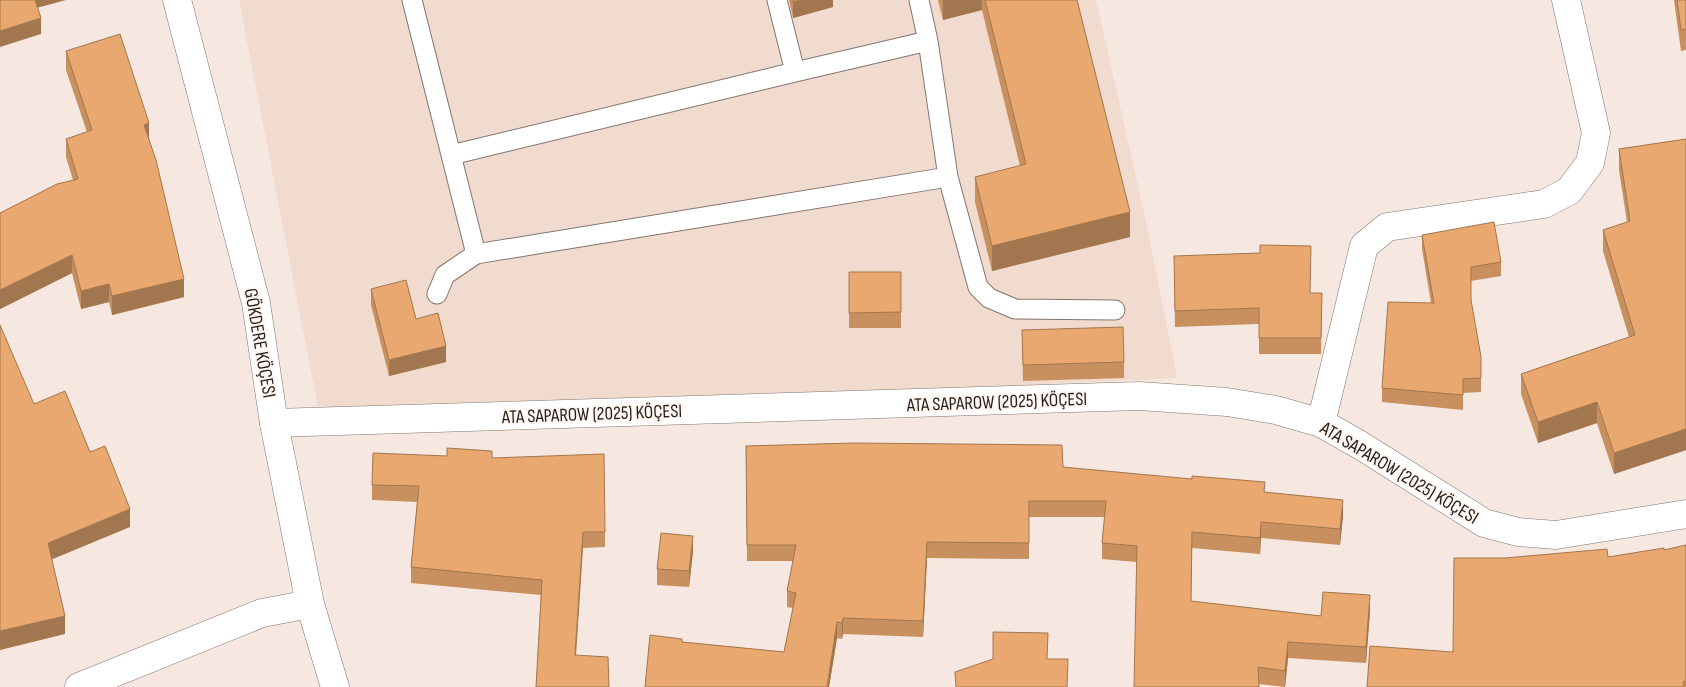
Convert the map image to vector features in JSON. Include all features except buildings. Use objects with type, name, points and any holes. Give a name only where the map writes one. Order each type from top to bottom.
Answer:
[{"type":"street","name":"GÖKDERE KÖÇESI","points":[[177,0],[256,304],[274,423],[310,604],[335,687]]},
{"type":"street","points":[[1321,423],[1364,246],[1387,227],[1544,204],[1569,191],[1590,163],[1596,134],[1566,0]]},
{"type":"street","name":"ATA SAPAROW (2025) KÖÇESI","points":[[274,423],[1139,396],[1227,402],[1276,410],[1321,423],[1360,445],[1484,523],[1518,532],[1556,535],[1686,514]]},
{"type":"street","points":[[79,687],[262,613],[310,604]]},
{"type":"lane","points":[[412,0],[476,254]]},
{"type":"lane","points":[[778,0],[795,72]]},
{"type":"lane","points":[[919,0],[928,41],[948,177],[978,287],[989,298],[1015,309],[1115,310]]},
{"type":"lane","points":[[452,155],[928,41]]},
{"type":"lane","points":[[436,294],[445,274],[476,254],[948,177]]},
{"type":"shaded area","points":[[239,0],[1096,0],[1147,226],[1177,378],[320,418]]}]
